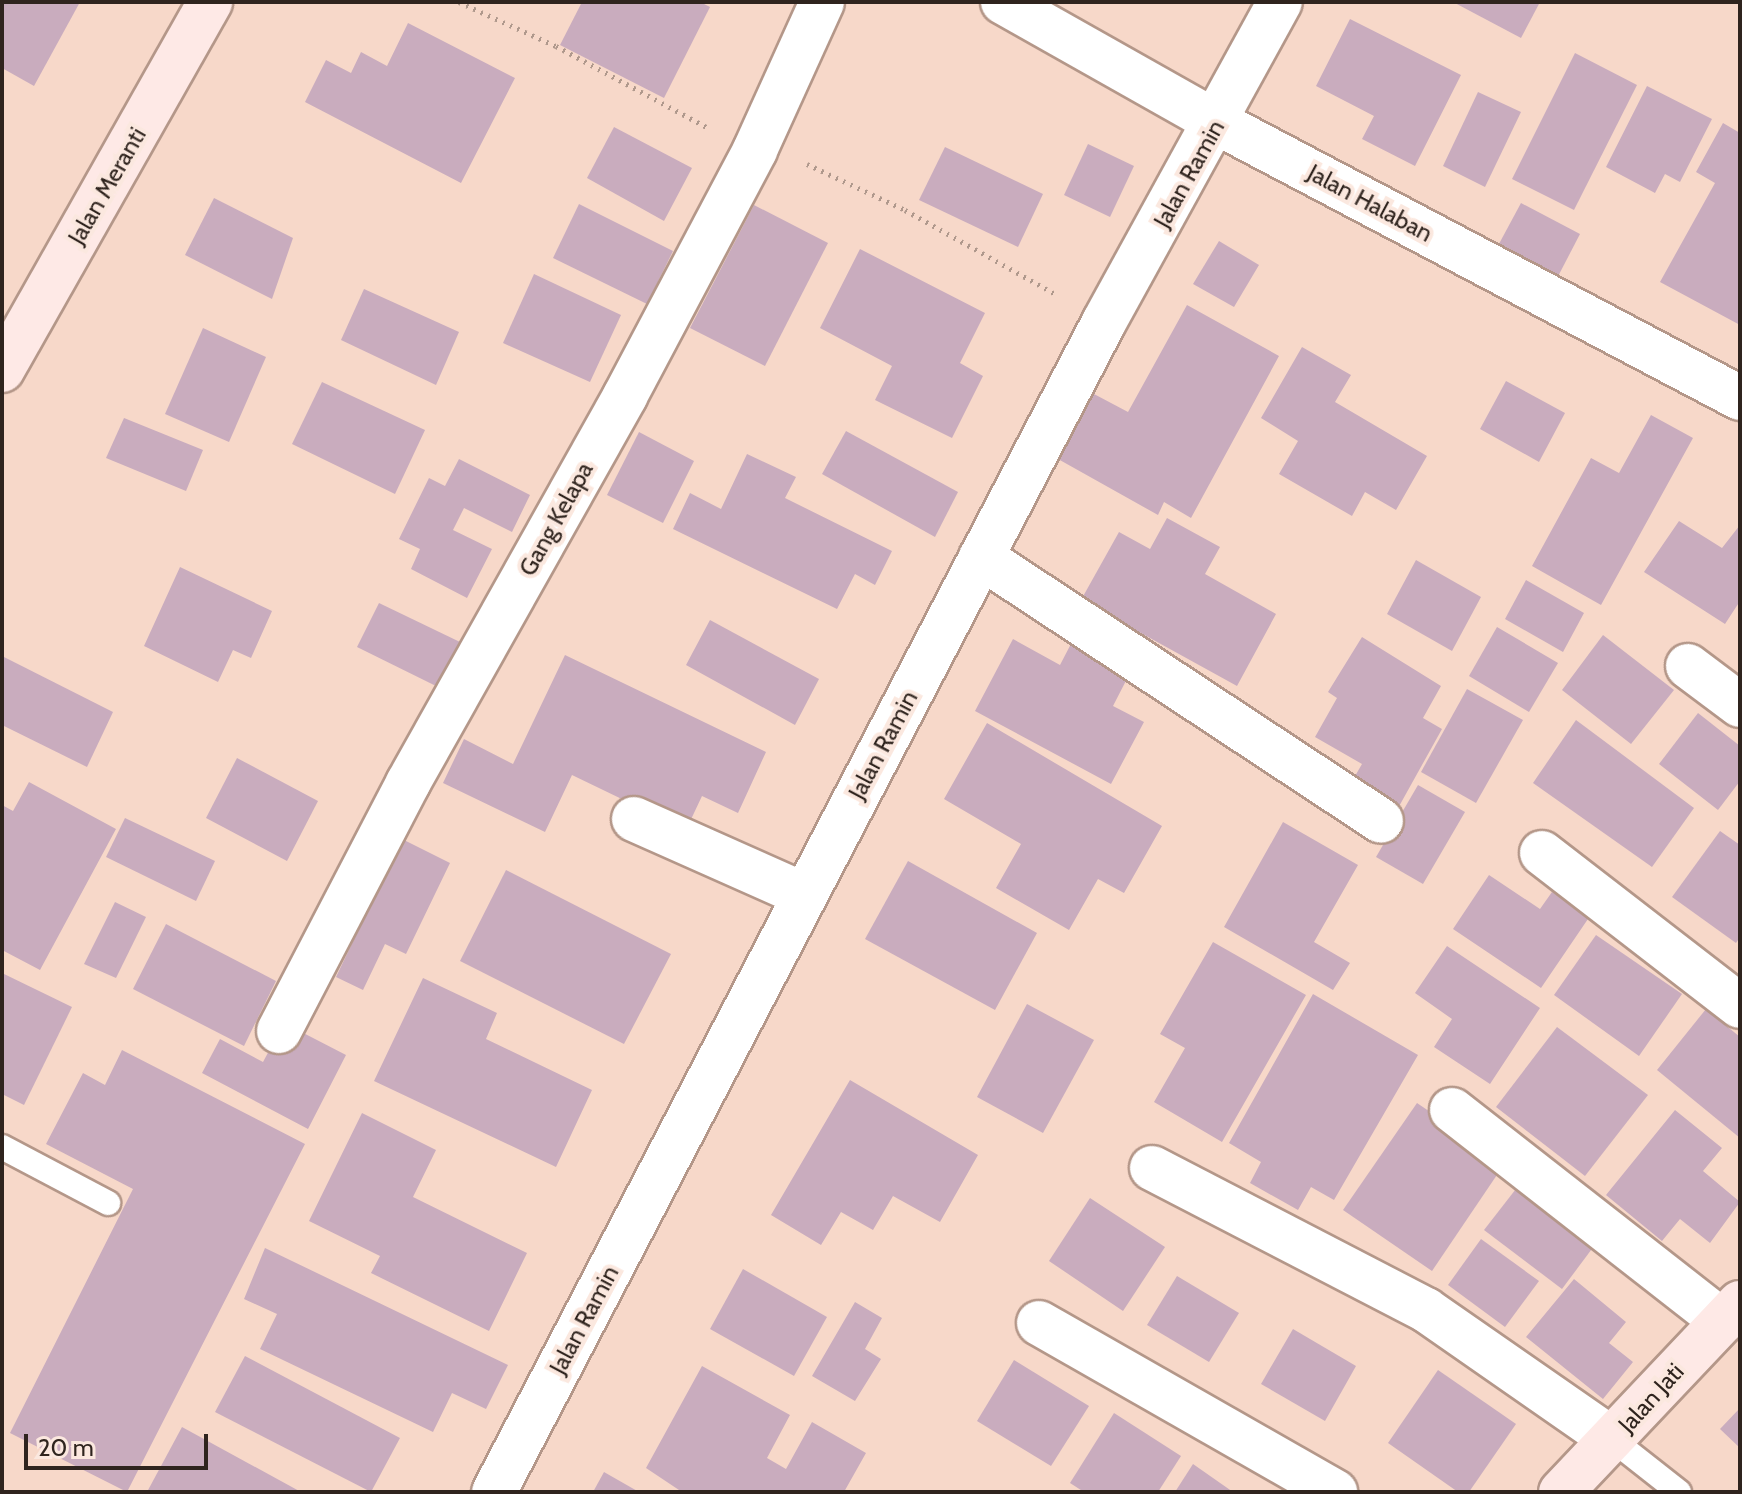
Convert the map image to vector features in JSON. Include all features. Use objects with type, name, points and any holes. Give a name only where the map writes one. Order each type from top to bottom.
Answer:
[{"type":"street","name":"Jalan Meranti","points":[[2,370],[210,2]]},
{"type":"street","name":"Gang Kelapa","points":[[279,1031],[408,783],[625,396],[755,150],[822,2]]},
{"type":"street","name":"Jalan Halaban","points":[[1003,2],[1218,123],[1740,398]]},
{"type":"street","name":"Jalan Ramin","points":[[505,1488],[805,895],[981,557],[1104,322],[1218,123],[1280,2]]},
{"type":"street","points":[[981,557],[1381,821]]},
{"type":"street","points":[[1688,666],[1740,705]]},
{"type":"street","points":[[634,819],[805,895]]},
{"type":"street","points":[[1542,853],[1740,1006]]},
{"type":"street","points":[[1452,1110],[1731,1312]]},
{"type":"street","points":[[1152,1168],[1426,1310],[1613,1440]]},
{"type":"street","name":"Jalan Jati","points":[[1561,1492],[1731,1312]]},
{"type":"street","points":[[1039,1323],[1335,1492]]},
{"type":"lane","points":[[2,1147],[108,1203]]},
{"type":"lane","points":[[1613,1440],[1679,1492]]},
{"type":"path","points":[[459,2],[755,150],[808,165],[905,210],[1104,322]]},
{"type":"building","points":[[2,2],[80,2],[34,86],[2,68]]},
{"type":"building","points":[[582,2],[700,2],[710,7],[664,98],[560,45]]},
{"type":"building","points":[[1453,2],[1540,2],[1521,38]]},
{"type":"building","points":[[1350,19],[1461,75],[1415,166],[1362,139],[1374,116],[1316,86]]},
{"type":"building","points":[[408,23],[515,78],[461,183],[305,102],[326,60],[351,73],[361,52],[387,66]]},
{"type":"building","points":[[1575,53],[1637,85],[1574,210],[1512,179]]},
{"type":"building","points":[[1647,86],[1712,119],[1680,182],[1665,174],[1655,193],[1606,167]]},
{"type":"building","points":[[1478,92],[1521,112],[1485,187],[1443,166]]},
{"type":"building","points":[[1723,123],[1740,133],[1740,325],[1660,282],[1715,183],[1696,172]]},
{"type":"building","points":[[614,127],[692,168],[664,221],[587,178]]},
{"type":"building","points":[[1088,144],[1134,166],[1110,217],[1064,195]]},
{"type":"building","points":[[945,147],[1043,194],[1018,247],[919,200]]},
{"type":"building","points":[[214,198],[293,238],[272,299],[185,255]]},
{"type":"building","points":[[1521,203],[1580,234],[1553,286],[1493,255]]},
{"type":"building","points":[[579,204],[673,251],[647,304],[553,258]]},
{"type":"building","points":[[754,205],[828,243],[765,366],[690,328]]},
{"type":"building","points":[[1219,241],[1259,265],[1234,307],[1193,284]]},
{"type":"building","points":[[860,249],[985,313],[960,363],[983,376],[952,438],[875,400],[892,366],[820,328]]},
{"type":"building","points":[[534,274],[621,315],[590,382],[503,343]]},
{"type":"building","points":[[364,289],[459,332],[436,385],[341,340]]},
{"type":"building","points":[[1187,305],[1279,356],[1191,518],[1164,502],[1158,515],[1058,459],[1094,394],[1128,412]]},
{"type":"building","points":[[203,328],[266,357],[229,442],[165,414]]},
{"type":"building","points":[[1302,347],[1351,375],[1335,402],[1427,456],[1396,510],[1365,492],[1352,516],[1279,474],[1298,441],[1261,418]]},
{"type":"building","points":[[1506,381],[1565,413],[1539,462],[1480,429]]},
{"type":"building","points":[[322,382],[425,430],[395,494],[292,444]]},
{"type":"building","points":[[1651,415],[1693,438],[1601,605],[1532,566],[1591,458],[1619,473]]},
{"type":"building","points":[[124,418],[203,450],[186,491],[106,458]]},
{"type":"building","points":[[846,431],[958,492],[935,537],[822,474]]},
{"type":"building","points":[[639,432],[694,461],[663,523],[607,495]]},
{"type":"building","points":[[747,454],[796,477],[785,498],[892,551],[875,585],[855,574],[837,609],[673,529],[690,493],[721,509]]},
{"type":"building","points":[[459,459],[530,495],[512,532],[464,508],[453,530],[492,549],[467,598],[411,569],[420,549],[399,539],[429,478],[445,486]]},
{"type":"building","points":[[1167,518],[1220,547],[1205,574],[1276,614],[1237,686],[1081,600],[1119,532],[1150,549]]},
{"type":"building","points":[[1679,521],[1722,548],[1740,525],[1740,601],[1725,624],[1644,572]]},
{"type":"building","points":[[1416,560],[1481,597],[1452,651],[1387,614]]},
{"type":"building","points":[[180,567],[272,611],[251,658],[233,650],[218,682],[144,646]]},
{"type":"building","points":[[1526,580],[1584,613],[1563,652],[1505,619]]},
{"type":"building","points":[[379,603],[460,642],[438,687],[357,647]]},
{"type":"building","points":[[710,620],[819,679],[795,725],[686,665]]},
{"type":"building","points":[[1497,627],[1558,663],[1529,712],[1469,676]]},
{"type":"building","points":[[1603,635],[1674,690],[1631,744],[1562,690]]},
{"type":"building","points":[[1362,637],[1441,686],[1423,718],[1442,729],[1397,810],[1351,783],[1362,764],[1315,737],[1337,698],[1328,692]]},
{"type":"building","points":[[1013,639],[1060,665],[1073,640],[1131,671],[1113,706],[1144,722],[1111,784],[975,711]]},
{"type":"building","points":[[565,655],[766,752],[738,813],[702,796],[686,830],[572,775],[545,832],[443,783],[464,739],[513,764]]},
{"type":"building","points":[[2,656],[113,712],[87,767],[2,725]]},
{"type":"building","points":[[1467,689],[1523,720],[1476,803],[1421,772]]},
{"type":"building","points":[[1698,713],[1740,746],[1740,781],[1718,810],[1659,764]]},
{"type":"building","points":[[1576,720],[1694,808],[1652,867],[1533,783]]},
{"type":"building","points":[[987,723],[1162,826],[1124,893],[1098,879],[1069,930],[996,888],[1021,844],[944,799]]},
{"type":"building","points":[[237,758],[318,801],[287,861],[206,818]]},
{"type":"building","points":[[29,782],[116,829],[40,970],[2,950],[2,805],[13,811]]},
{"type":"building","points":[[1418,785],[1465,812],[1423,884],[1376,857]]},
{"type":"building","points":[[125,818],[215,861],[196,901],[106,857]]},
{"type":"building","points":[[1283,822],[1358,865],[1314,942],[1350,963],[1333,990],[1224,927]]},
{"type":"building","points":[[1720,831],[1740,845],[1740,937],[1736,943],[1672,897]]},
{"type":"building","points":[[402,839],[450,863],[406,954],[385,944],[363,990],[336,977]]},
{"type":"building","points":[[908,861],[1037,933],[995,1010],[865,939]]},
{"type":"building","points":[[506,870],[671,954],[624,1044],[460,961]]},
{"type":"building","points":[[1489,875],[1540,909],[1552,892],[1590,916],[1541,988],[1453,929]]},
{"type":"building","points":[[115,902],[146,917],[116,978],[84,964]]},
{"type":"building","points":[[166,924],[276,981],[244,1046],[133,989]]},
{"type":"building","points":[[1596,935],[1682,994],[1639,1056],[1554,995]]},
{"type":"building","points":[[1213,942],[1306,995],[1222,1142],[1154,1102],[1185,1048],[1160,1034]]},
{"type":"building","points":[[1447,946],[1540,1008],[1490,1084],[1434,1047],[1452,1019],[1415,993]]},
{"type":"building","points":[[2,973],[72,1007],[24,1105],[2,1094]]},
{"type":"building","points":[[423,978],[497,1013],[486,1039],[592,1090],[556,1167],[374,1081]]},
{"type":"building","points":[[1313,994],[1418,1055],[1334,1200],[1311,1187],[1298,1210],[1250,1183],[1261,1162],[1229,1143]]},
{"type":"building","points":[[1027,1004],[1094,1040],[1043,1133],[977,1097]]},
{"type":"building","points":[[1706,1009],[1740,1037],[1740,1138],[1657,1070]]},
{"type":"building","points":[[284,1023],[346,1055],[308,1129],[202,1073],[220,1039],[263,1062]]},
{"type":"building","points":[[1557,1027],[1648,1095],[1585,1176],[1496,1107]]},
{"type":"building","points":[[122,1050],[305,1144],[127,1492],[10,1433],[133,1189],[46,1144],[83,1073],[105,1085]]},
{"type":"building","points":[[850,1080],[978,1155],[940,1222],[893,1196],[873,1230],[841,1212],[821,1245],[771,1215]]},
{"type":"building","points":[[1417,1103],[1505,1163],[1432,1271],[1343,1210]]},
{"type":"building","points":[[1675,1110],[1722,1148],[1703,1171],[1740,1202],[1710,1243],[1680,1219],[1662,1241],[1606,1195]]},
{"type":"building","points":[[362,1113],[436,1150],[413,1197],[527,1253],[489,1331],[371,1273],[380,1256],[309,1221]]},
{"type":"building","points":[[1526,1176],[1603,1234],[1562,1289],[1484,1230]]},
{"type":"building","points":[[1090,1198],[1165,1247],[1123,1311],[1049,1261]]},
{"type":"building","points":[[1481,1239],[1539,1281],[1505,1327],[1448,1285]]},
{"type":"building","points":[[265,1248],[508,1365],[486,1409],[452,1393],[433,1432],[260,1349],[277,1314],[244,1299]]},
{"type":"building","points":[[743,1269],[827,1317],[794,1376],[710,1329]]},
{"type":"building","points":[[1177,1276],[1239,1313],[1209,1362],[1147,1325]]},
{"type":"building","points":[[1574,1279],[1626,1322],[1609,1343],[1633,1362],[1603,1399],[1526,1337]]},
{"type":"building","points":[[855,1302],[882,1318],[865,1349],[881,1359],[855,1401],[812,1376]]},
{"type":"building","points":[[1293,1329],[1356,1366],[1325,1421],[1261,1384]]},
{"type":"building","points":[[245,1356],[400,1438],[371,1492],[215,1412]]},
{"type":"building","points":[[1014,1360],[1089,1406],[1051,1466],[977,1421]]},
{"type":"building","points":[[702,1366],[790,1415],[767,1458],[786,1469],[812,1422],[866,1453],[844,1492],[682,1492],[646,1468]]},
{"type":"building","points":[[1438,1370],[1516,1424],[1469,1492],[1458,1492],[1388,1443]]},
{"type":"building","points":[[1740,1408],[1740,1448],[1720,1429]]},
{"type":"building","points":[[1114,1413],[1181,1456],[1158,1492],[1084,1492],[1070,1483]]},
{"type":"building","points":[[182,1427],[301,1492],[147,1492]]},
{"type":"building","points":[[1193,1464],[1233,1492],[1175,1492]]},
{"type":"building","points":[[604,1472],[639,1492],[593,1492]]}]
